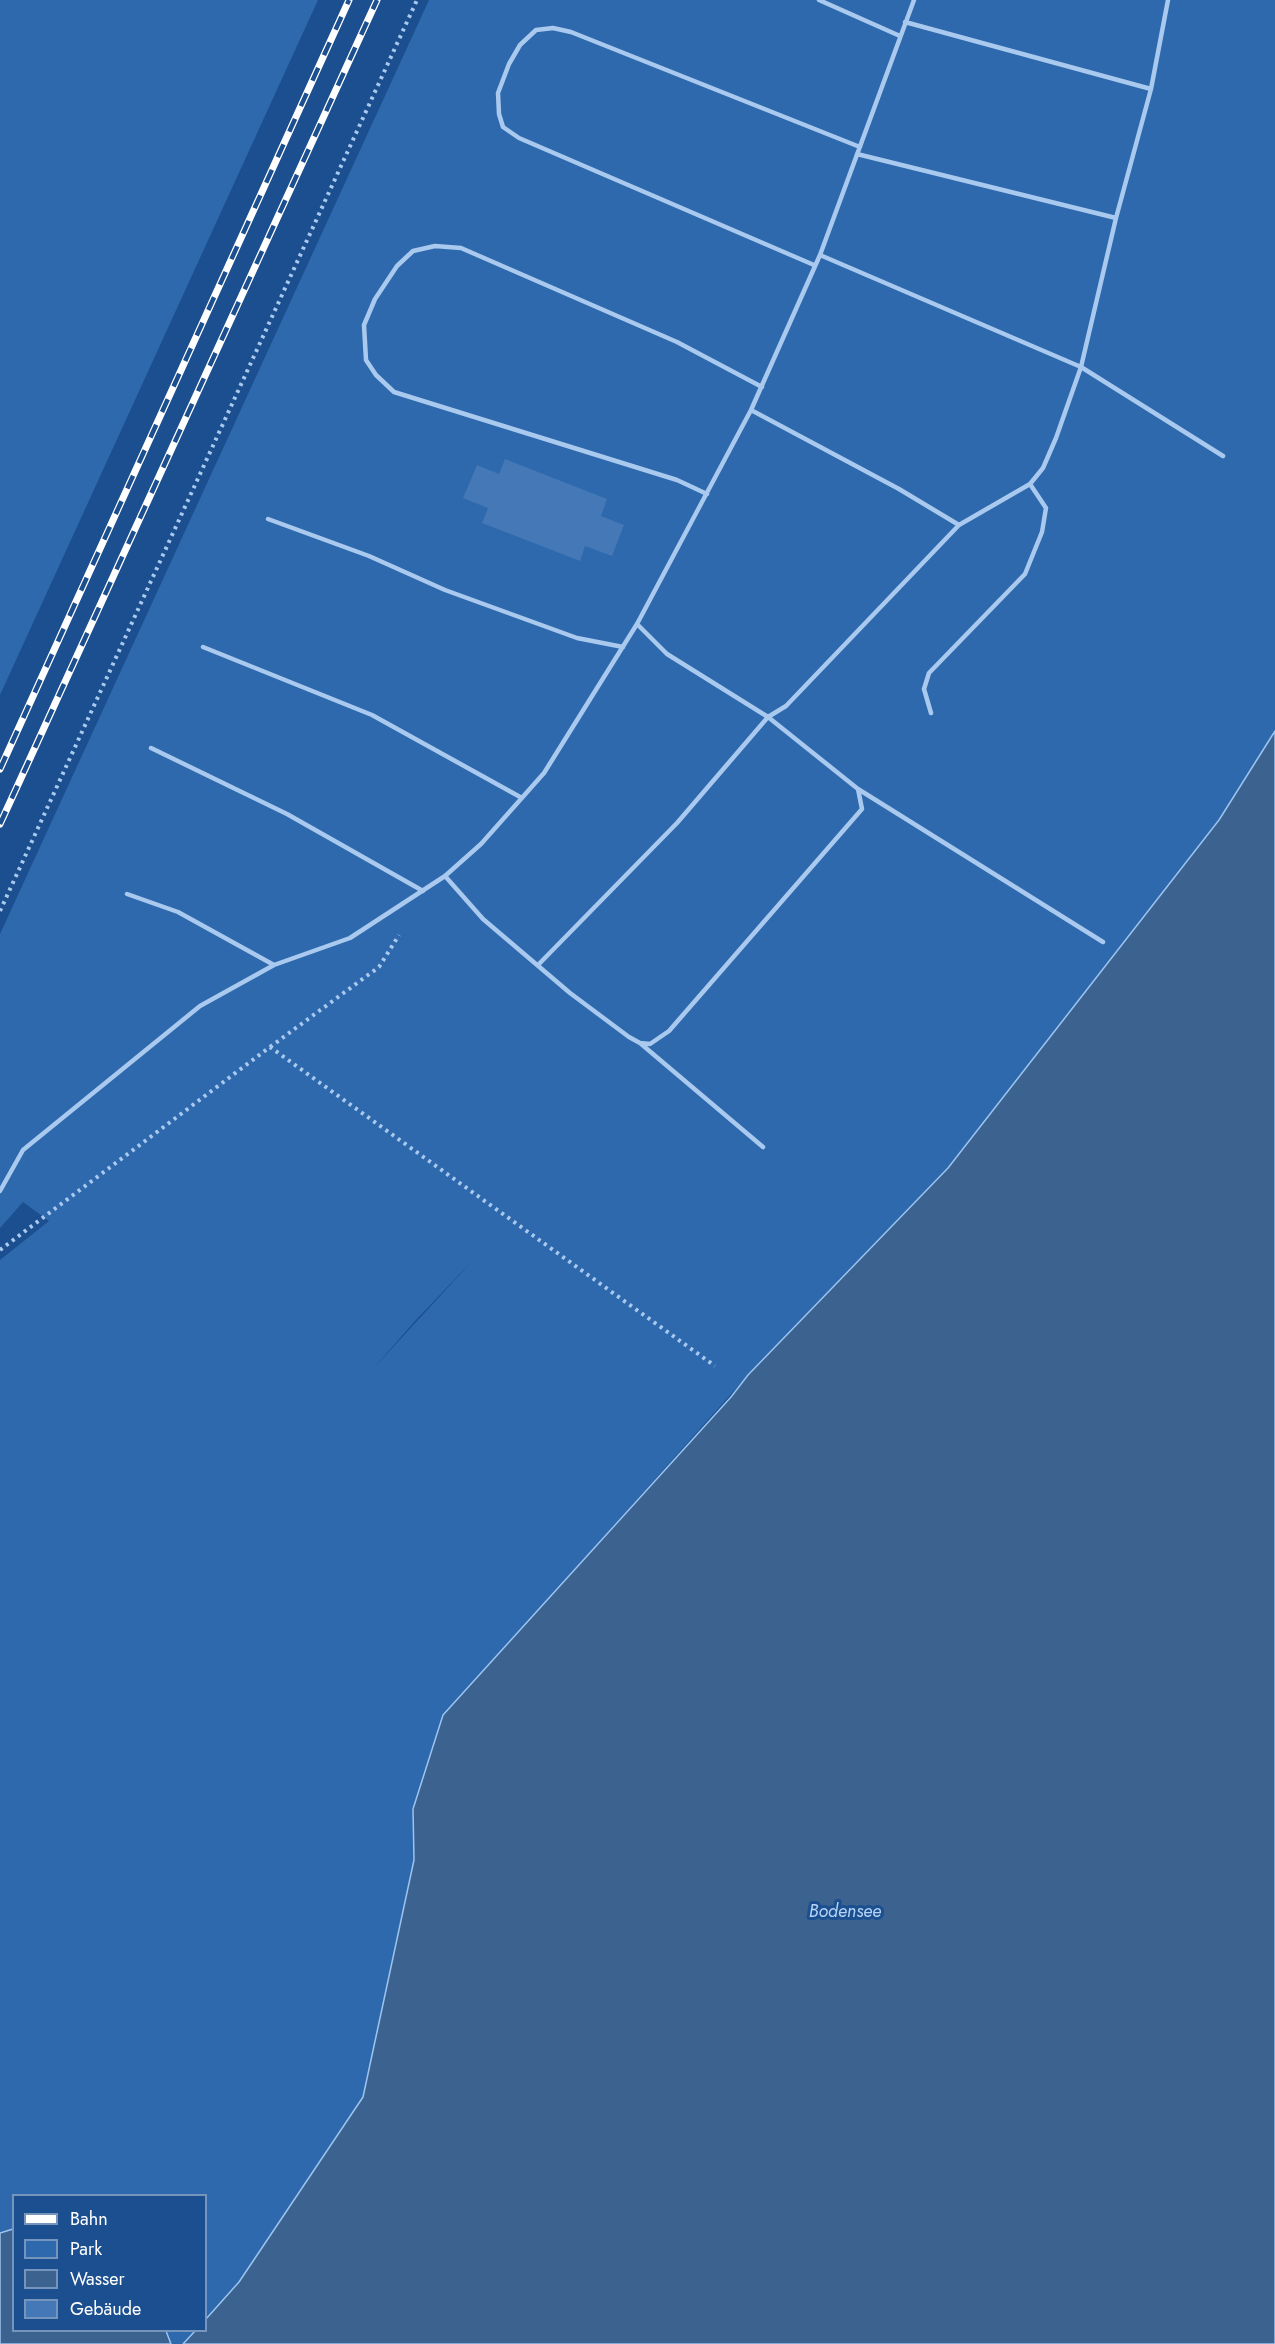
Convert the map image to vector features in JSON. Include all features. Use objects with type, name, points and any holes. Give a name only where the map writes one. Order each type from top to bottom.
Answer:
[{"type":"lane","points":[[819,0],[900,36]]},
{"type":"lane","points":[[0,1191],[23,1150],[200,1006],[274,965],[350,938],[423,891],[445,876],[481,844],[544,773],[637,624],[751,410],[820,255],[914,0]]},
{"type":"lane","points":[[538,965],[677,823],[768,717],[786,706],[959,525],[1030,484],[1043,468],[1081,367],[1116,218],[1151,89],[1168,0]]},
{"type":"lane","points":[[905,22],[1151,89]]},
{"type":"lane","points":[[814,265],[519,138],[503,127],[499,114],[498,93],[509,64],[520,45],[536,30],[553,28],[571,32],[860,147]]},
{"type":"lane","points":[[857,154],[1116,218]]},
{"type":"lane","points":[[707,494],[677,480],[394,392],[376,375],[366,360],[364,325],[375,299],[397,266],[413,251],[435,246],[461,248],[678,342],[762,387]]},
{"type":"lane","points":[[820,255],[1081,367],[1223,456]]},
{"type":"lane","points":[[751,410],[899,489],[959,525]]},
{"type":"lane","points":[[931,713],[924,689],[929,673],[1024,574],[1042,532],[1046,508],[1030,484]]},
{"type":"lane","points":[[268,519],[369,556],[445,590],[577,638],[623,647]]},
{"type":"lane","points":[[637,624],[667,654],[768,717],[858,789],[1103,942]]},
{"type":"lane","points":[[203,647],[372,715],[522,798]]},
{"type":"lane","points":[[151,748],[287,814],[423,891]]},
{"type":"lane","points":[[640,1043],[650,1044],[669,1031],[862,809],[858,789]]},
{"type":"lane","points":[[445,876],[483,919],[538,965],[640,1043],[763,1146]]},
{"type":"lane","points":[[127,894],[178,912],[274,965]]},
{"type":"path","points":[[0,911],[417,0]]},
{"type":"path","points":[[0,1250],[379,967],[401,933]]},
{"type":"path","points":[[270,1047],[715,1366]]},
{"type":"green space","points":[[0,0],[318,0],[0,695]]},
{"type":"green space","points":[[429,0],[1275,0],[1275,731],[1219,820],[948,1168],[748,1375],[565,1580],[413,1809],[414,1860],[363,2097],[239,2282],[207,2318],[207,2194],[12,2194],[12,2229],[0,2233],[0,1260],[49,1221],[23,1202],[0,1228],[0,934]],"holes":[[[475,1258],[372,1370],[415,1321]]]},
{"type":"green space","points":[[166,2332],[194,2332],[183,2344],[171,2344]]},
{"type":"water","name":"Bodensee","points":[[1275,731],[1275,2344],[183,2344],[194,2332],[207,2332],[207,2318],[239,2282],[363,2097],[414,1860],[413,1809],[443,1715],[731,1397],[748,1375],[948,1168],[1219,820]]},
{"type":"water","points":[[12,2229],[12,2332],[166,2332],[171,2344],[0,2344],[0,2233]]},
{"type":"building","points":[[505,459],[607,499],[601,516],[624,525],[612,556],[585,546],[580,561],[482,523],[488,508],[463,498],[477,465],[499,474]]},
{"type":"railway","points":[[0,769],[349,0]]},
{"type":"railway","points":[[0,824],[377,0]]}]
